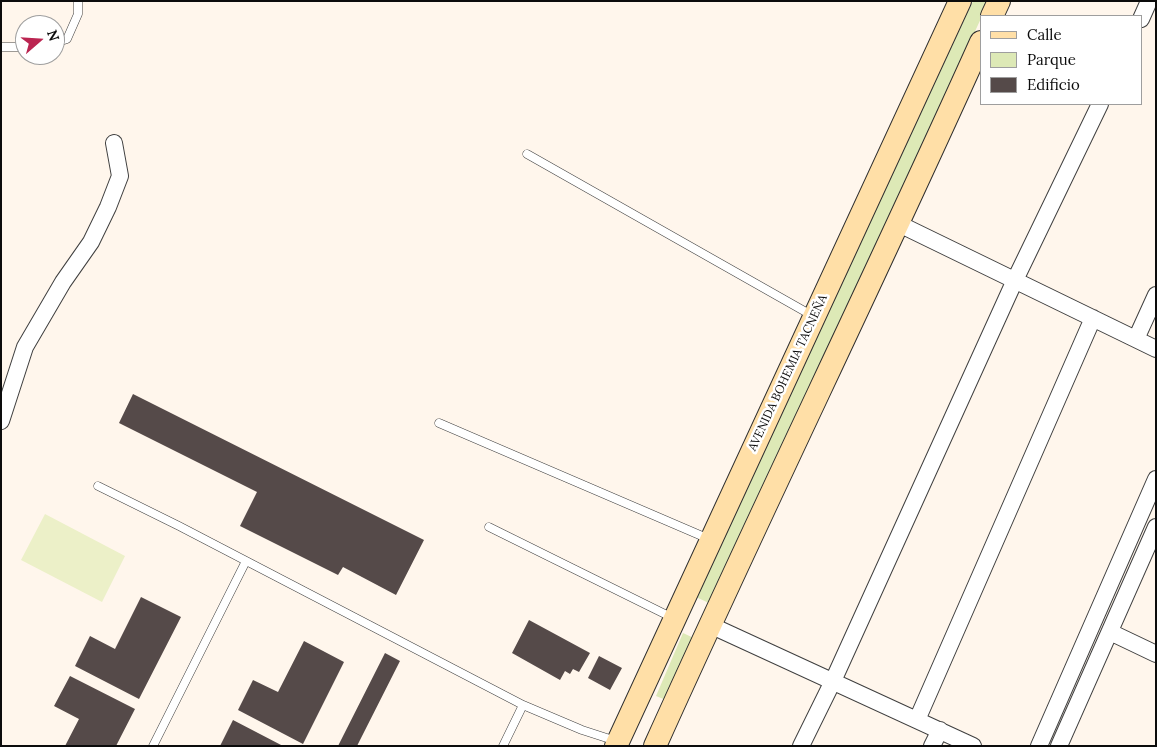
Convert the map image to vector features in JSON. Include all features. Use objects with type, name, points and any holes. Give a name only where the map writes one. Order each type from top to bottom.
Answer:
[{"type":"main road","name":"AVENIDA BOHEMIA TACNEÑA","points":[[616,744],[960,1]]},
{"type":"main road","points":[[992,15],[999,1]]},
{"type":"main road","points":[[655,746],[899,224],[980,44]]},
{"type":"street","points":[[1142,17],[1149,1]]},
{"type":"street","points":[[801,746],[833,681],[1015,280],[1100,105]]},
{"type":"street","points":[[1,420],[25,347],[63,282],[91,242],[108,207],[120,176],[114,143]]},
{"type":"street","points":[[899,224],[1156,349]]},
{"type":"street","points":[[1136,339],[1156,295]]},
{"type":"street","points":[[917,720],[1093,318]]},
{"type":"street","points":[[1039,746],[1156,479]]},
{"type":"street","points":[[1059,746],[1156,527]]},
{"type":"street","points":[[710,625],[973,746]]},
{"type":"street","points":[[1110,632],[1156,654]]},
{"type":"street","points":[[932,746],[940,730]]},
{"type":"lane","points":[[65,40],[78,14],[78,1]]},
{"type":"lane","points":[[1,47],[15,47]]},
{"type":"lane","points":[[526,154],[814,317]]},
{"type":"lane","points":[[439,423],[711,540]]},
{"type":"lane","points":[[98,486],[522,705],[616,744]]},
{"type":"lane","points":[[489,527],[674,619]]},
{"type":"lane","points":[[153,746],[246,561]]},
{"type":"lane","points":[[502,746],[522,705]]},
{"type":"green space","points":[[973,1],[989,1],[983,15],[980,15],[980,21],[711,604],[696,597]]},
{"type":"green space","points":[[45,514],[125,556],[102,602],[21,560]]},
{"type":"green space","points":[[683,633],[698,640],[671,702],[656,696]]},
{"type":"building","points":[[133,394],[424,540],[396,595],[343,567],[338,575],[240,526],[257,492],[119,423]]},
{"type":"building","points":[[141,597],[181,617],[139,699],[75,666],[90,636],[115,649]]},
{"type":"building","points":[[529,620],[590,653],[579,672],[573,669],[570,674],[565,671],[560,680],[512,653]]},
{"type":"building","points":[[304,641],[344,662],[303,744],[238,710],[253,680],[278,692]]},
{"type":"building","points":[[385,653],[400,661],[357,746],[338,746]]},
{"type":"building","points":[[599,656],[622,668],[610,690],[588,678]]},
{"type":"building","points":[[70,676],[135,709],[116,746],[65,746],[79,719],[54,706]]},
{"type":"building","points":[[233,720],[283,746],[220,746]]}]
